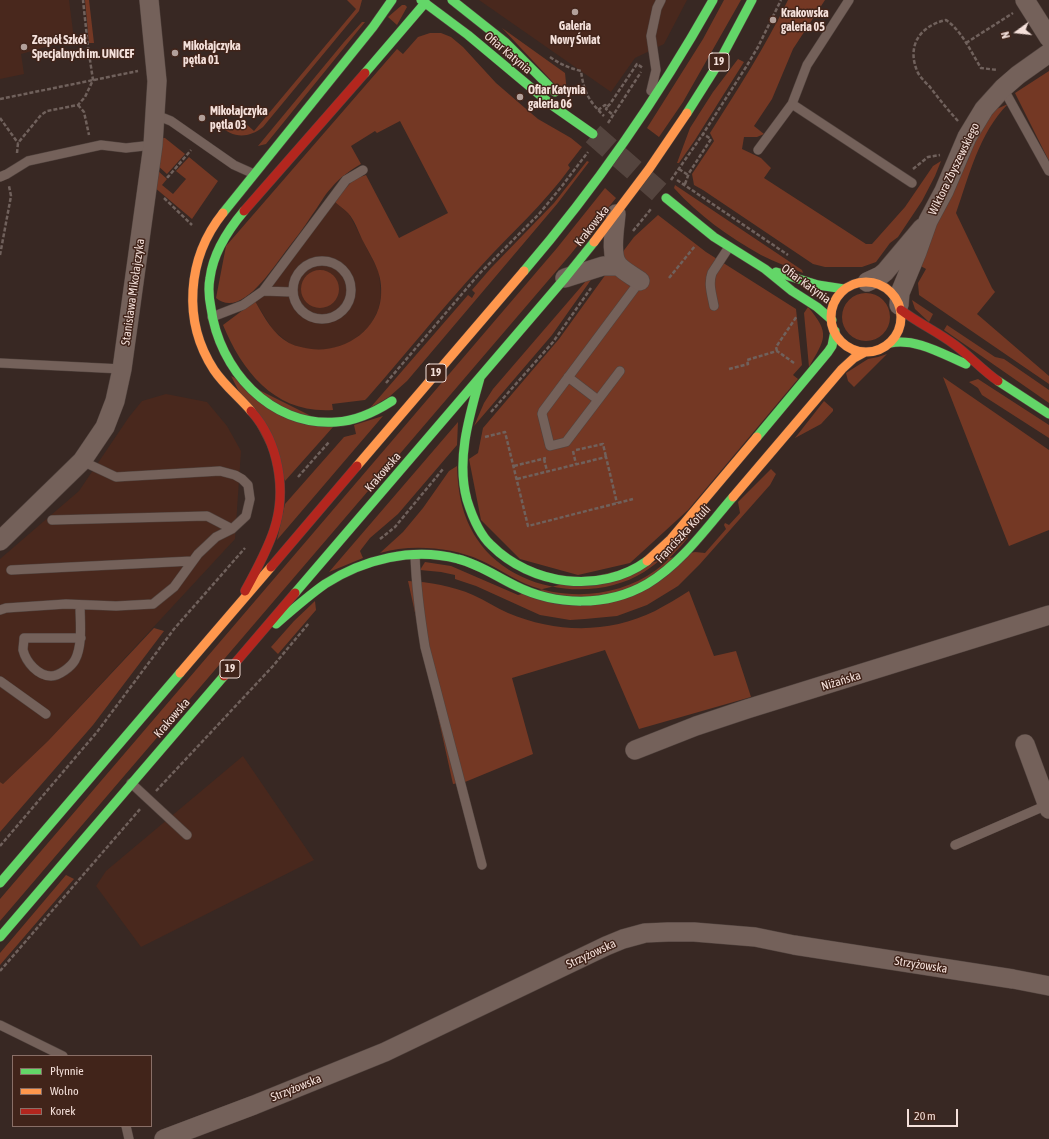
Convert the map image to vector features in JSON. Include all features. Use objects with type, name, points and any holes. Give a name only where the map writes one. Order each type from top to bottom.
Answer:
[{"type":"street","name":"Stanisława Mikołajczyka","points":[[0,541],[82,461],[105,427],[115,401],[122,369],[156,115],[157,68],[150,0]]},
{"type":"street","points":[[392,0],[368,33],[220,218],[202,250],[194,277],[193,289],[203,319],[238,374],[247,386],[261,398],[285,412],[305,420],[325,422],[339,421],[364,417],[380,410],[395,399]]},
{"type":"street","name":"Ofiar Katynia","points":[[203,319],[209,297],[210,276],[216,257],[226,235],[267,184],[391,43],[423,1],[468,35],[553,106],[593,134],[505,42],[452,0]]},
{"type":"street","name":"Krakowska","points":[[0,883],[550,241],[586,196],[647,110],[669,76],[713,0]]},
{"type":"street","name":"Krakowska","points":[[0,937],[565,278],[616,214],[695,102],[723,56],[752,0]]},
{"type":"street","points":[[1021,5],[1049,38]]},
{"type":"street","name":"Wiktora Zbyszewskiego","points":[[900,308],[900,293],[928,221],[944,191],[967,137],[984,109],[1008,83],[1049,53]]},
{"type":"street","name":"Ofiar Katynia","points":[[666,198],[714,237],[765,269],[792,291],[817,307],[832,320]]},
{"type":"street","points":[[616,214],[614,257],[619,266],[640,280]]},
{"type":"street","name":"Wiktora Zbyszewskiego","points":[[867,282],[885,272],[928,221]]},
{"type":"street","points":[[565,278],[603,266],[619,266]]},
{"type":"street","name":"Ofiar Katynia","points":[[765,269],[825,288],[844,290]]},
{"type":"street","points":[[986,373],[962,350],[947,339],[910,318],[900,308],[895,296],[887,288],[877,283],[859,282],[840,293],[834,304],[832,320],[835,331],[838,337],[848,346],[865,352],[881,348],[890,343],[901,341],[917,343],[986,373],[1049,414]]},
{"type":"street","points":[[890,343],[896,336],[900,327],[900,308]]},
{"type":"street","points":[[203,319],[203,346],[214,369],[253,412],[267,435],[276,457],[279,472],[280,506],[276,525],[268,547],[239,603]]},
{"type":"street","points":[[441,354],[479,324]]},
{"type":"street","name":"Franciszka Kotuli","points":[[253,642],[325,584],[344,573],[382,559],[400,556],[415,555],[457,559],[477,566],[524,590],[543,597],[559,600],[578,602],[611,597],[646,585],[661,575],[674,563],[691,530],[828,352],[832,346],[835,331]]},
{"type":"street","name":"Franciszka Kotuli","points":[[691,530],[770,455],[842,369],[854,358],[865,352]]},
{"type":"street","points":[[480,378],[463,445],[464,488],[471,515],[478,528],[492,547],[512,563],[529,571],[566,582],[597,581],[628,572],[641,565],[691,530]]},
{"type":"street","name":"Niżańska","points":[[635,750],[696,726],[1049,615]]},
{"type":"street","points":[[1025,744],[1048,807]]},
{"type":"street","name":"Strzyżowska","points":[[164,1139],[385,1052],[606,946],[623,939],[645,933],[694,932],[755,937],[794,945],[1049,986]]},
{"type":"lane","points":[[647,110],[656,70],[651,36],[657,8],[661,0]]},
{"type":"lane","points":[[758,150],[792,104],[807,65],[850,0]]},
{"type":"lane","points":[[1008,83],[1049,171]]},
{"type":"lane","points":[[792,104],[912,184]]},
{"type":"lane","points":[[156,115],[172,121],[234,165],[254,174]]},
{"type":"lane","points":[[4,175],[28,161],[91,147],[102,145],[126,148],[153,145]]},
{"type":"lane","points":[[203,319],[243,304],[263,291],[346,180],[363,170]]},
{"type":"lane","points":[[714,306],[710,288],[710,277],[729,247]]},
{"type":"lane","points":[[325,261],[336,265],[345,272],[350,283],[351,292],[347,305],[340,313],[330,318],[316,319],[307,316],[298,307],[292,292],[297,275],[304,267],[314,262],[325,261]]},
{"type":"lane","points":[[620,371],[566,442],[550,446],[542,412],[640,280]]},
{"type":"lane","points":[[263,291],[292,292]]},
{"type":"lane","points":[[0,363],[122,369]]},
{"type":"lane","points":[[568,377],[598,400]]},
{"type":"lane","points":[[0,610],[14,607],[80,605],[116,606],[153,604],[174,587],[198,554],[216,537],[232,529],[246,516],[250,499],[248,485],[235,475],[220,471],[116,477],[82,461]]},
{"type":"lane","points":[[52,520],[207,516],[232,529]]},
{"type":"lane","points":[[415,555],[415,581],[425,647],[482,865]]},
{"type":"lane","points":[[11,570],[192,561]]},
{"type":"lane","points":[[80,605],[81,638],[75,660],[66,671],[51,676],[37,671],[27,660],[23,650],[24,638],[81,638]]},
{"type":"lane","points":[[0,681],[46,714]]},
{"type":"lane","points":[[131,783],[187,835]]},
{"type":"lane","points":[[955,845],[1048,807]]},
{"type":"lane","points":[[0,876],[15,865]]},
{"type":"lane","points":[[0,1025],[61,1055]]},
{"type":"lane","points":[[126,1127],[129,1139]]},
{"type":"path","points":[[0,255],[11,196],[4,175],[16,161],[18,143],[41,114],[47,111],[78,105],[85,97],[93,80],[83,0]]},
{"type":"path","points":[[966,43],[1021,5]]},
{"type":"path","points":[[961,124],[919,74],[914,50],[915,42],[919,35],[931,26],[946,20],[952,24],[966,43],[981,68],[1000,70],[1008,83]]},
{"type":"path","points":[[613,115],[606,109],[637,64],[643,69]]},
{"type":"path","points":[[0,99],[143,70]]},
{"type":"path","points":[[78,105],[84,112],[91,147]]},
{"type":"path","points":[[598,110],[605,105],[608,107]]},
{"type":"path","points":[[0,118],[18,143]]},
{"type":"path","points":[[685,184],[688,175],[711,139],[703,134]]},
{"type":"path","points":[[913,169],[928,157],[937,155],[946,156]]},
{"type":"path","points":[[162,172],[168,177],[186,156]]},
{"type":"path","points":[[679,170],[688,175]]},
{"type":"path","points":[[677,180],[793,258]]},
{"type":"path","points":[[164,198],[193,225]]},
{"type":"path","points":[[669,278],[689,253]]},
{"type":"path","points":[[777,351],[776,347],[800,312]]},
{"type":"path","points":[[777,351],[796,364]]},
{"type":"path","points":[[729,369],[748,364],[747,360],[777,351]]},
{"type":"path","points":[[488,437],[505,432],[528,526],[633,499]]},
{"type":"path","points":[[573,451],[576,464]]},
{"type":"path","points":[[517,479],[606,457],[617,504]]},
{"type":"path","points":[[544,459],[547,471]]},
{"type":"path","points":[[0,971],[149,799],[277,662],[313,618]]},
{"type":"shaded area","name":"Zespół Szkół Specjalnych im. UNICEF","points":[[0,0],[69,0],[74,39],[21,54],[24,74],[0,79]]},
{"type":"shaded area","points":[[85,0],[89,0],[94,43],[89,43]]},
{"type":"shaded area","points":[[347,0],[362,0],[359,11],[263,127],[252,134],[235,135],[219,125],[222,121],[236,129],[245,123],[254,131],[356,9]]},
{"type":"shaded area","points":[[479,0],[687,0],[664,44],[635,58],[611,92]]},
{"type":"shaded area","points":[[724,0],[741,0],[683,102],[659,137],[647,128],[703,39]]},
{"type":"shaded area","points":[[788,0],[825,0],[793,49],[772,99],[754,126],[764,134],[757,137],[744,137],[742,149],[761,158],[771,168],[764,178],[866,244],[872,244],[905,207],[933,166],[941,161],[922,201],[898,237],[890,243],[876,262],[862,267],[825,267],[813,264],[694,185],[692,174],[714,141],[710,133],[761,51]]},
{"type":"shaded area","points":[[402,5],[407,7],[397,25],[388,17]]},
{"type":"shaded area","points":[[362,22],[365,22],[266,144],[258,146],[344,42]]},
{"type":"shaded area","points":[[502,28],[565,73],[567,93],[564,94]]},
{"type":"shaded area","points":[[430,33],[441,33],[451,37],[463,47],[496,83],[538,119],[571,138],[582,147],[568,165],[570,168],[549,194],[492,254],[365,400],[332,404],[333,410],[313,409],[295,405],[278,398],[264,387],[252,374],[231,343],[223,325],[255,301],[265,319],[278,335],[289,343],[296,346],[314,349],[328,349],[341,346],[353,340],[372,322],[378,310],[381,297],[381,282],[379,275],[353,219],[334,201],[354,179],[366,175],[399,238],[448,213],[400,121],[377,133],[375,131],[351,146],[361,164],[345,174],[326,193],[302,229],[264,280],[245,297],[236,302],[226,303],[216,298],[226,246],[397,49],[403,54],[418,37]]},
{"type":"shaded area","points":[[738,59],[744,62],[695,140],[679,163],[677,163],[690,128],[713,92]]},
{"type":"shaded area","points":[[1049,71],[1049,161],[1015,93]]},
{"type":"shaded area","points":[[1008,104],[998,115],[982,141],[956,213],[995,292],[977,314],[1049,376],[1049,384],[919,295],[918,283],[926,269],[919,265],[962,165],[992,111]]},
{"type":"shaded area","points":[[163,138],[185,154],[167,174],[157,165],[160,140]]},
{"type":"shaded area","points":[[189,157],[218,181],[192,219],[154,187],[157,170],[167,179],[162,185],[173,194],[186,179],[176,171]]},
{"type":"shaded area","points":[[587,161],[589,162],[557,204],[407,381],[389,397],[370,408],[468,295],[472,298],[475,293],[472,290],[491,268],[554,203]]},
{"type":"shaded area","points":[[675,185],[802,270],[803,273],[761,255],[737,241],[683,198],[674,188]]},
{"type":"shaded area","points":[[605,188],[616,198],[570,255],[0,921],[0,899],[557,248]]},
{"type":"shaded area","points":[[334,201],[349,214],[379,272],[381,297],[378,310],[371,324],[361,334],[347,344],[331,349],[311,350],[290,344],[273,330],[255,301]]},
{"type":"shaded area","points":[[658,215],[706,252],[796,309],[802,365],[793,375],[798,379],[688,510],[630,563],[578,575],[520,559],[481,520],[469,459],[478,453],[483,428],[559,339],[634,237]]},
{"type":"shaded area","points":[[316,270],[324,270],[334,275],[338,282],[338,296],[334,303],[324,308],[316,308],[306,303],[304,300],[301,293],[301,285],[306,275],[309,273]]},
{"type":"shaded area","points":[[593,277],[552,335],[474,426],[484,403],[493,389],[586,281]]},
{"type":"shaded area","points":[[861,293],[871,293],[883,300],[890,312],[890,322],[883,334],[871,341],[861,341],[853,337],[846,330],[842,322],[842,312],[846,304],[853,297]]},
{"type":"shaded area","points":[[912,300],[933,314],[929,322],[915,309]]},
{"type":"shaded area","points":[[808,307],[823,330],[822,343],[809,367],[804,313]]},
{"type":"shaded area","points":[[947,325],[995,357],[1004,359],[1049,390],[1049,403],[944,330]]},
{"type":"shaded area","points":[[887,354],[854,387],[848,381],[846,373],[868,359]]},
{"type":"shaded area","points":[[231,376],[333,427],[285,481]]},
{"type":"shaded area","points":[[943,377],[1049,450],[1049,530],[1009,546]]},
{"type":"shaded area","points":[[978,379],[1049,425],[1049,438],[982,395],[978,388],[969,382]]},
{"type":"shaded area","points":[[166,394],[207,402],[227,426],[241,451],[235,539],[48,741],[3,784],[0,782],[0,559],[79,491],[129,417],[142,401]]},
{"type":"shaded area","points":[[824,401],[833,409],[833,411],[821,424],[795,438]]},
{"type":"shaded area","points":[[383,416],[277,540],[285,504],[344,437],[356,434],[354,425]]},
{"type":"shaded area","points":[[458,422],[457,445],[398,514],[370,538],[360,551],[363,558],[329,572]]},
{"type":"shaded area","points":[[457,466],[458,486],[464,513],[477,539],[492,557],[510,571],[531,581],[554,587],[578,589],[601,588],[624,582],[644,572],[661,560],[684,534],[688,538],[665,563],[642,579],[610,591],[593,594],[559,593],[542,589],[526,584],[480,560],[456,552],[430,548],[404,548],[380,553],[403,532],[423,508],[449,471]]},
{"type":"shaded area","points":[[771,469],[776,474],[770,485],[700,564],[678,586],[647,605],[617,616],[570,620],[540,615],[476,586],[455,579],[455,575],[420,570],[425,562],[451,566],[518,595],[695,552],[705,553],[726,529],[724,525],[725,523],[729,525],[740,513],[738,502]]},
{"type":"shaded area","points":[[408,581],[433,583],[457,589],[526,620],[563,627],[582,628],[619,624],[637,619],[655,611],[689,591],[714,656],[736,651],[751,697],[639,729],[605,650],[512,678],[533,754],[465,782],[453,784]]},
{"type":"shaded area","points":[[315,601],[316,610],[278,654],[271,647],[294,621]]},
{"type":"shaded area","points":[[154,628],[164,631],[93,725],[0,832],[0,782],[3,784],[48,741]]},
{"type":"shaded area","points":[[243,756],[314,860],[141,947],[96,886],[106,871]]},
{"type":"shaded area","points":[[66,875],[74,879],[0,965],[0,953]]},
{"type":"tunnel","points":[[593,134],[666,198]]},
{"type":"traffic: fast","points":[[223,213],[373,27],[392,0]]},
{"type":"traffic: fast","points":[[421,0],[468,35],[553,106],[593,134]]},
{"type":"traffic: fast","points":[[365,73],[425,3],[425,0]]},
{"type":"traffic: fast","points":[[452,0],[505,42],[555,92]]},
{"type":"traffic: fast","points":[[524,271],[576,207],[625,140],[671,71],[713,0]]},
{"type":"traffic: fast","points":[[687,113],[718,64],[752,0]]},
{"type":"traffic: fast","points":[[666,198],[714,237],[765,269],[792,291],[817,307],[832,320]]},
{"type":"traffic: fast","points":[[244,211],[232,226],[218,251],[214,260],[209,286],[216,331],[225,352],[237,372],[252,390],[270,404],[290,415],[312,421],[336,422],[351,420],[379,409],[392,401]]},
{"type":"traffic: fast","points":[[295,593],[565,278],[594,242]]},
{"type":"traffic: fast","points":[[776,272],[818,285],[844,289]]},
{"type":"traffic: fast","points":[[757,437],[828,352],[832,346],[835,331]]},
{"type":"traffic: fast","points":[[890,343],[900,342],[920,345],[966,364]]},
{"type":"traffic: fast","points":[[480,378],[465,439],[463,470],[464,485],[469,506],[476,524],[487,541],[507,559],[526,569],[546,577],[566,581],[588,581],[608,578],[628,572],[647,561]]},
{"type":"traffic: fast","points":[[998,381],[1049,414]]},
{"type":"traffic: fast","points":[[276,624],[300,603],[325,584],[340,575],[372,562],[406,555],[424,554],[466,561],[481,567],[531,593],[548,597],[582,601],[615,597],[632,592],[647,584],[672,566],[733,497]]},
{"type":"traffic: fast","points":[[0,883],[180,673]]},
{"type":"traffic: fast","points":[[0,937],[224,676]]},
{"type":"traffic: slow","points":[[594,242],[649,169],[687,113]]},
{"type":"traffic: slow","points":[[223,213],[211,231],[202,250],[196,270],[193,290],[193,311],[197,331],[204,351],[214,370],[222,381],[251,411]]},
{"type":"traffic: slow","points":[[357,466],[524,271]]},
{"type":"traffic: slow","points":[[866,282],[879,285],[891,292],[898,304],[901,317],[898,330],[891,342],[879,349],[866,352],[853,349],[841,342],[834,330],[831,317],[834,304],[841,292],[853,285],[866,282]]},
{"type":"traffic: slow","points":[[733,497],[842,369],[854,358],[865,352]]},
{"type":"traffic: slow","points":[[647,561],[671,539],[757,437]]},
{"type":"traffic: slow","points":[[180,673],[271,567]]},
{"type":"traffic: jam","points":[[244,211],[365,73]]},
{"type":"traffic: jam","points":[[901,310],[955,345],[998,381]]},
{"type":"traffic: jam","points":[[245,591],[271,538],[278,515],[280,499],[280,483],[274,452],[261,423],[251,411]]},
{"type":"traffic: jam","points":[[271,567],[357,466]]},
{"type":"traffic: jam","points":[[224,676],[295,593]]},
{"type":"place","name":"Galeria Nowy Świat","points":[[575,12]]},
{"type":"place","name":"Krakowska galeria 05","points":[[773,20]]},
{"type":"place","name":"Zespół Szkół Specjalnych im. UNICEF","points":[[24,47]]},
{"type":"place","name":"Mikołajczyka pętla 01","points":[[175,53]]},
{"type":"place","name":"Ofiar Katynia galeria 06","points":[[520,97]]},
{"type":"place","name":"Mikołajczyka pętla 03","points":[[202,118]]}]
